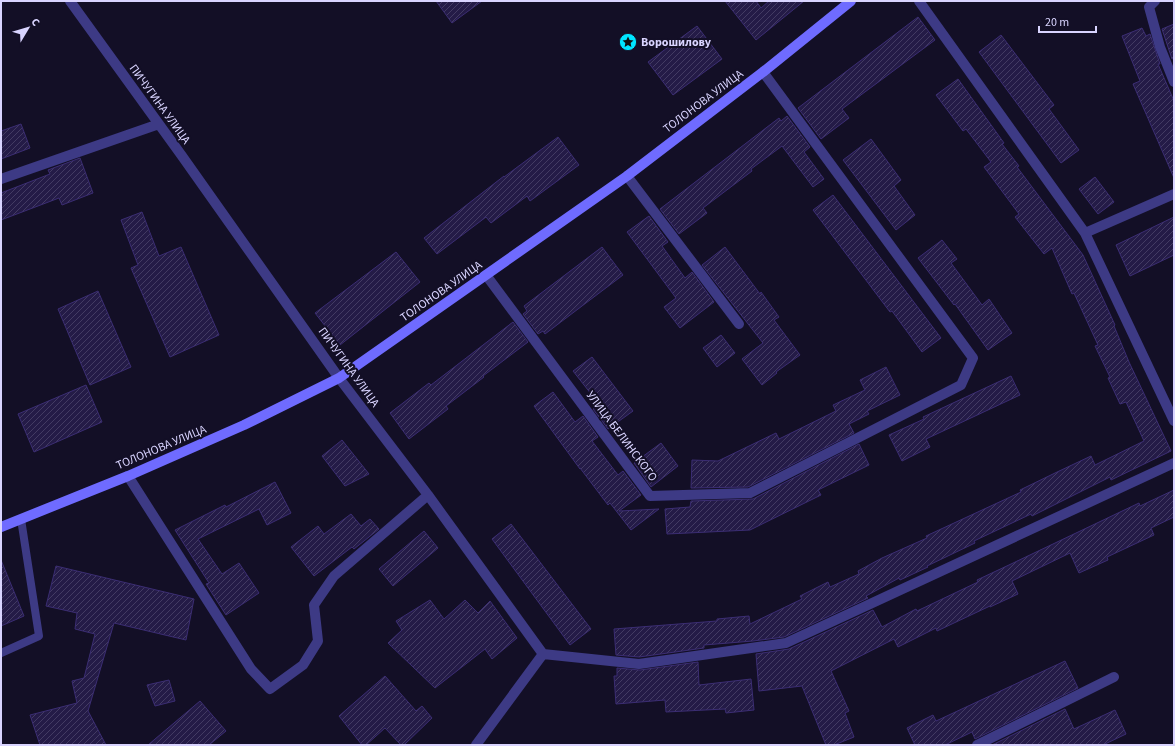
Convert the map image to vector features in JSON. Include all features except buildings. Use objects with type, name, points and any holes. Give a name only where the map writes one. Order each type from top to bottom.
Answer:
[{"type":"main road","name":"ТОЛОНОВА УЛИЦА","points":[[1,527],[128,476],[244,425],[339,378],[626,176],[763,72],[851,1]]},
{"type":"street","name":"ПИЧУГИНА УЛИЦА","points":[[70,1],[339,378],[428,495],[544,654]]},
{"type":"street","points":[[919,1],[1085,233],[1174,421]]},
{"type":"street","points":[[1155,1],[1149,7],[1160,47],[1174,82]]},
{"type":"street","name":"УЛИЦА БЕЛИНСКОГО","points":[[486,275],[650,496],[750,493],[961,385],[973,358],[763,72]]},
{"type":"street","points":[[1,178],[159,124]]},
{"type":"street","points":[[626,176],[739,324]]},
{"type":"street","points":[[1085,233],[1174,194]]},
{"type":"street","points":[[476,745],[544,654],[639,664],[786,643],[1174,463]]},
{"type":"street","points":[[128,476],[251,669],[270,689],[303,665],[318,641],[314,605],[334,576],[428,495]]},
{"type":"street","points":[[977,745],[1114,677]]},
{"type":"lane","points":[[1,653],[39,636],[21,519]]},
{"type":"place","name":"Ворошилову","points":[[628,42]]}]
